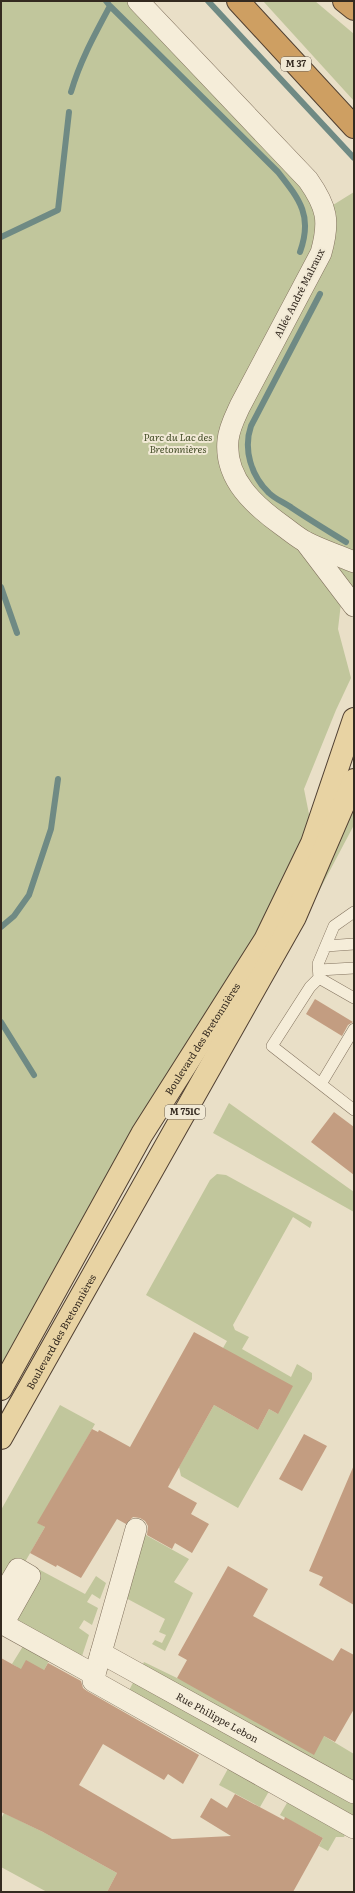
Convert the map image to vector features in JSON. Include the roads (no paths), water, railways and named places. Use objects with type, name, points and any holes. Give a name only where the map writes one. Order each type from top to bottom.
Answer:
[{"type":"highway","name":"M 37","points":[[238,1],[354,127]]},
{"type":"highway","points":[[344,1],[354,10]]},
{"type":"main road","name":"Boulevard des Bretonnières","points":[[1,1389],[142,1134],[265,940],[312,843],[344,754],[354,719]]},
{"type":"main road","name":"Boulevard des Bretonnières","points":[[1,1438],[295,917],[354,780]]},
{"type":"street","name":"Allée André Malraux","points":[[138,1],[308,180],[320,197],[325,210],[327,225],[321,253],[232,422],[228,440],[230,468],[241,487],[263,512],[305,542],[354,562]]},
{"type":"street","name":"Allée André Malraux","points":[[305,542],[354,606]]},
{"type":"street","points":[[136,1529],[93,1681],[354,1828]]},
{"type":"street","points":[[1,1598],[18,1568],[30,1576],[3,1624],[95,1675]]},
{"type":"street","name":"Rue Philippe Lebon","points":[[101,1653],[354,1793]]},
{"type":"lane","points":[[354,912],[334,926],[318,964],[319,974],[272,1046],[354,1110]]},
{"type":"lane","points":[[326,946],[354,944]]},
{"type":"lane","points":[[319,974],[354,968]]},
{"type":"lane","points":[[319,974],[354,998]]},
{"type":"lane","points":[[321,1084],[354,1029]]},
{"type":"waterway","points":[[71,92],[83,59],[110,6],[106,1]]},
{"type":"waterway","points":[[208,1],[354,158]]},
{"type":"waterway","points":[[110,6],[278,172],[293,191],[305,218],[304,239],[300,252]]},
{"type":"waterway","points":[[1,237],[58,210],[69,112]]},
{"type":"waterway","points":[[320,294],[251,426],[248,453],[257,479],[269,493],[346,542]]},
{"type":"waterway","points":[[1,587],[17,633]]},
{"type":"waterway","points":[[1,927],[14,916],[29,895],[51,829],[58,779]]},
{"type":"waterway","points":[[1,1022],[34,1075]]},
{"type":"park label","name":"Parc du Lac des Bretonnières","points":[[178,442]]}]
